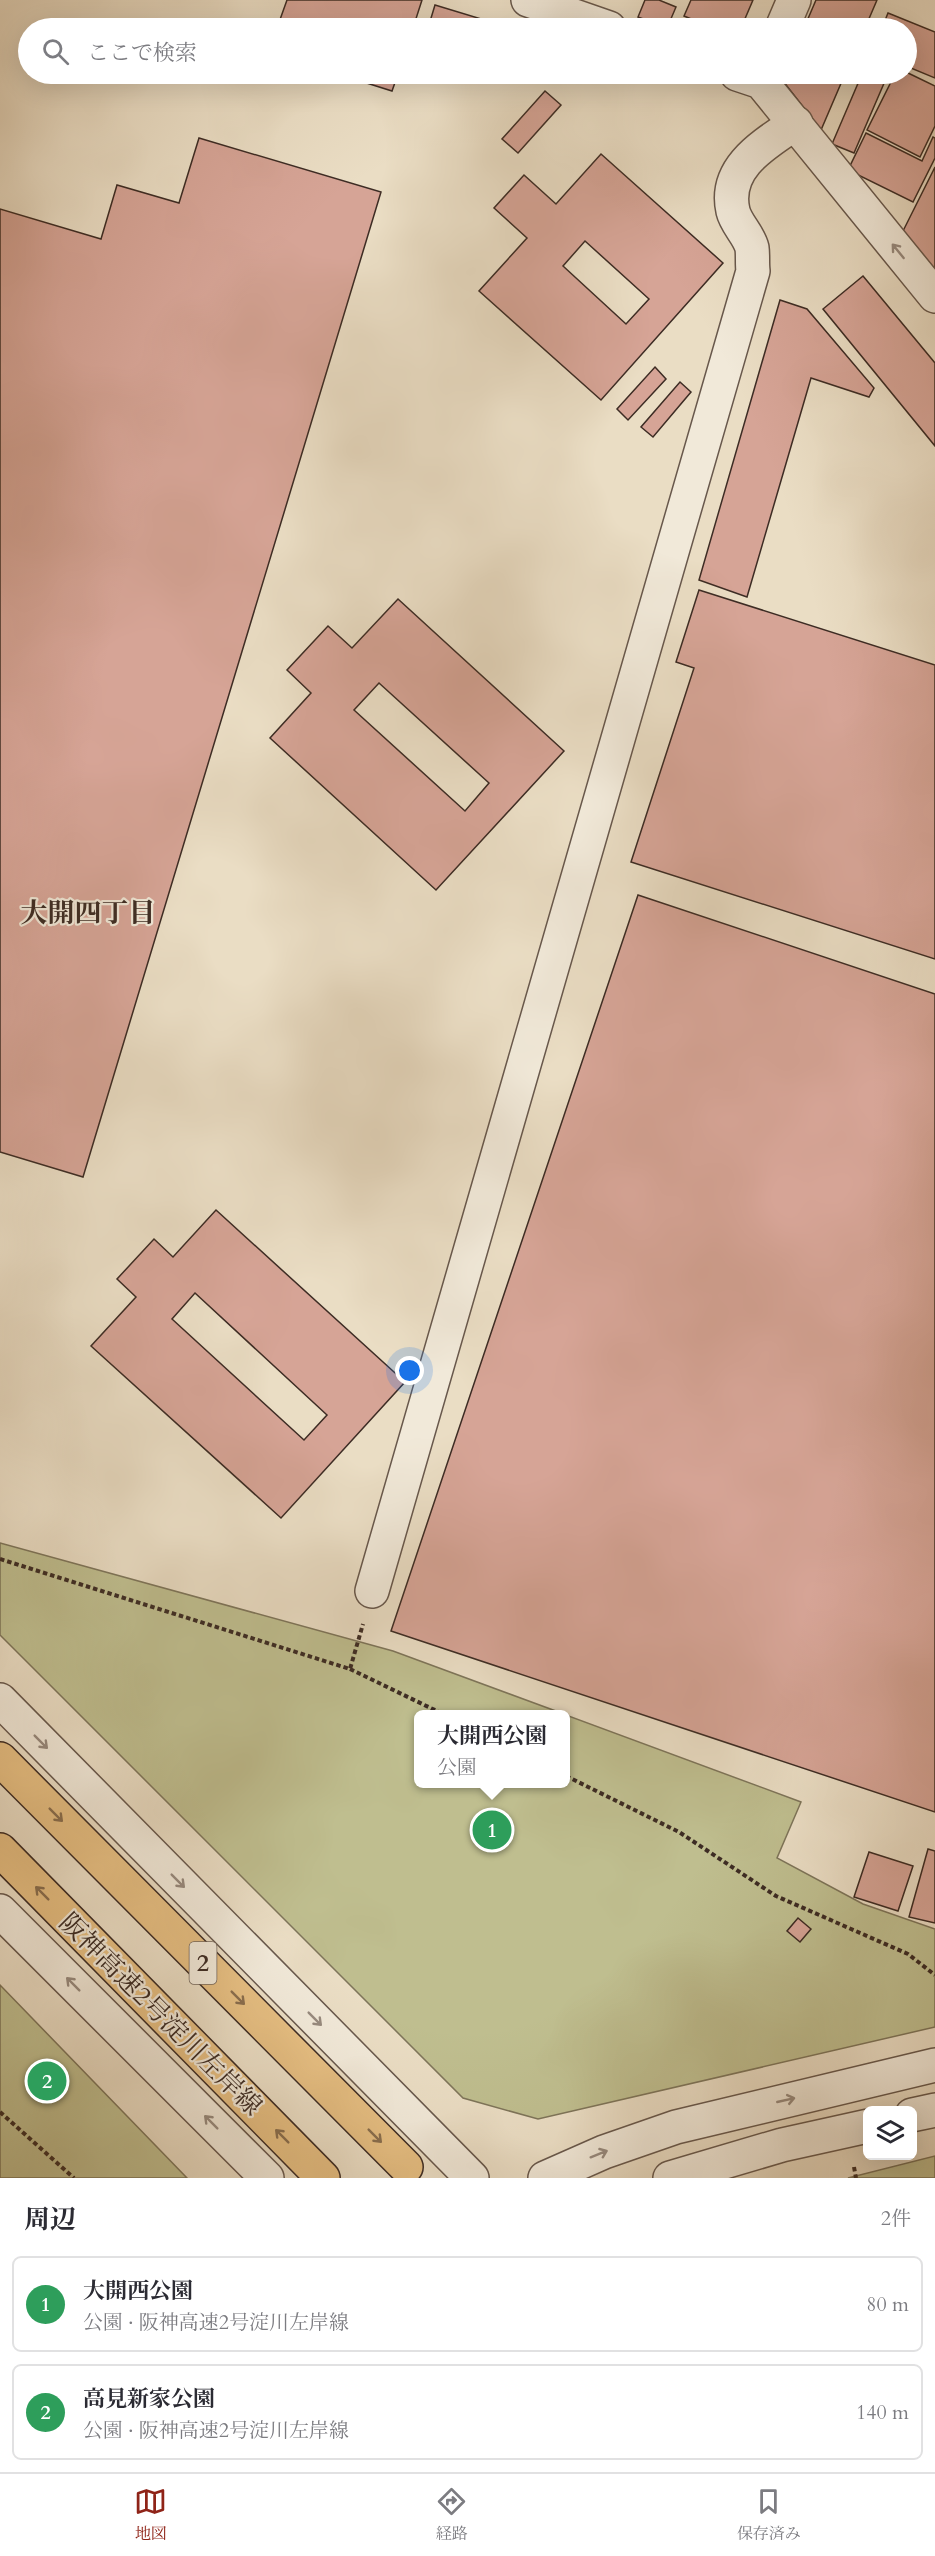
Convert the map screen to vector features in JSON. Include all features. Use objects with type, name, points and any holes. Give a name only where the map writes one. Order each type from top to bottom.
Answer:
[{"type":"highway","name":"2","points":[[0,1759],[406,2167]]},
{"type":"highway","name":"阪神高速2号淀川左岸線","points":[[0,1850],[323,2178]]},
{"type":"street","points":[[528,0],[580,18]]},
{"type":"street","points":[[786,18],[794,0]]},
{"type":"street","points":[[761,84],[796,123],[935,296]]},
{"type":"street","points":[[372,1591],[753,271],[752,247],[733,212],[732,192],[738,172],[754,151],[796,123]]},
{"type":"street","points":[[0,1700],[472,2178]]},
{"type":"street","points":[[0,1911],[267,2178]]},
{"type":"street","points":[[545,2178],[604,2152],[676,2127],[935,2065]]},
{"type":"street","points":[[917,2114],[935,2110]]},
{"type":"street","points":[[670,2178],[759,2151],[863,2127]]},
{"type":"path","points":[[0,1559],[350,1669],[435,1710]]},
{"type":"path","points":[[350,1669],[372,1591]]},
{"type":"path","points":[[570,1778],[679,1832],[776,1896],[908,1954],[935,1975]]},
{"type":"path","points":[[0,2112],[74,2178]]},
{"type":"path","points":[[854,2167],[856,2178]]},
{"type":"shaded area","points":[[0,1543],[393,1651],[553,1710],[414,1710],[414,1788],[570,1788],[570,1716],[801,1802],[777,1858],[863,1904],[935,1929],[935,2027],[538,2119],[463,2098],[0,1635]]},
{"type":"shaded area","points":[[0,1985],[187,2178],[0,2178]]},
{"type":"shaded area","points":[[935,2156],[935,2178],[848,2178]]},
{"type":"building","points":[[287,0],[422,0],[416,18],[281,18]]},
{"type":"building","points":[[645,0],[659,0],[676,7],[671,18],[638,17]]},
{"type":"building","points":[[691,0],[753,0],[745,18],[689,18],[684,16]]},
{"type":"building","points":[[816,0],[877,0],[869,18],[808,18]]},
{"type":"building","points":[[435,5],[478,18],[431,18]]},
{"type":"building","points":[[888,13],[900,18],[886,18]]},
{"type":"building","points":[[917,25],[935,32],[935,78],[917,71]]},
{"type":"building","points":[[917,77],[935,86],[935,126],[920,157],[867,130],[890,84],[917,84]]},
{"type":"building","points":[[370,84],[394,84],[392,91]]},
{"type":"building","points":[[785,84],[841,84],[821,130]]},
{"type":"building","points":[[858,84],[884,84],[854,153],[832,144]]},
{"type":"building","points":[[545,91],[561,105],[518,153],[502,139]]},
{"type":"building","points":[[866,133],[922,161],[933,137],[935,138],[935,158],[913,202],[848,170]]},
{"type":"building","points":[[199,138],[381,192],[83,1177],[0,1152],[0,209],[101,239],[117,185],[179,203]]},
{"type":"building","points":[[601,154],[723,263],[601,400],[479,291],[527,238],[494,208],[524,175],[556,204]],"holes":[[[585,241],[649,299],[626,324],[563,266]]]},
{"type":"building","points":[[935,167],[935,269],[902,233]]},
{"type":"building","points":[[863,276],[935,363],[935,446],[823,309]]},
{"type":"building","points":[[780,300],[807,309],[874,388],[869,397],[811,378],[747,597],[699,580]]},
{"type":"building","points":[[655,367],[666,379],[628,420],[617,409]]},
{"type":"building","points":[[680,382],[691,392],[653,437],[641,427]]},
{"type":"building","points":[[699,590],[935,665],[935,959],[631,862],[694,668],[676,662]]},
{"type":"building","points":[[398,599],[564,751],[436,890],[270,738],[311,693],[287,670],[328,626],[352,648]],"holes":[[[379,683],[489,783],[465,811],[354,710]]]},
{"type":"building","points":[[638,895],[935,994],[935,1812],[391,1631]]},
{"type":"building","points":[[216,1210],[405,1382],[281,1518],[91,1346],[136,1297],[117,1279],[154,1239],[173,1257]],"holes":[[[195,1293],[327,1415],[304,1440],[172,1319]]]},
{"type":"building","points":[[928,1849],[935,1851],[935,1923],[909,1917]]},
{"type":"building","points":[[869,1852],[913,1866],[898,1911],[854,1897]]},
{"type":"building","points":[[798,1918],[811,1929],[800,1942],[787,1931]]},
{"type":"place","name":"大開西公園","points":[[492,1830]]},
{"type":"place","name":"高見新家公園","points":[[47,2081]]},
{"type":"district","name":"大開四丁目","points":[[88,913]]}]
